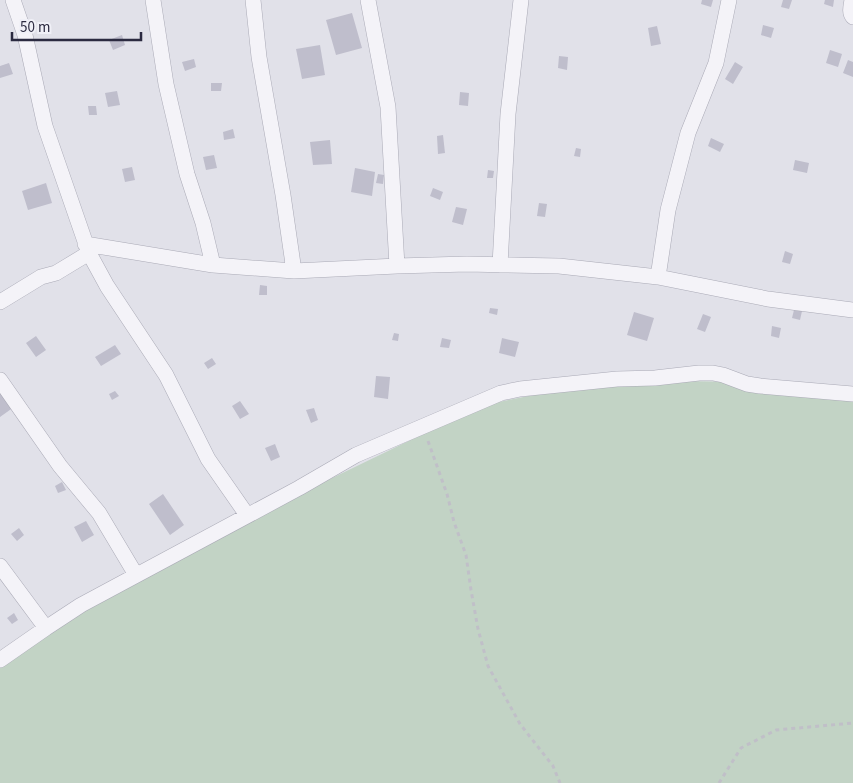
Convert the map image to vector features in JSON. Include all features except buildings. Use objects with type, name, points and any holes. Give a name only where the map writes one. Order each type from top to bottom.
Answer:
[{"type":"street","points":[[13,0],[25,35],[45,126],[87,248],[107,286],[166,375],[208,459],[247,515]]},
{"type":"street","points":[[152,0],[166,84],[213,265]]},
{"type":"street","points":[[253,0],[259,57],[283,195],[294,272]]},
{"type":"street","points":[[368,0],[388,107],[398,266]]},
{"type":"street","points":[[500,264],[508,114],[521,0]]},
{"type":"street","points":[[658,277],[668,210],[675,181],[688,133],[716,63],[729,0]]},
{"type":"street","points":[[852,0],[850,9],[853,17]]},
{"type":"street","points":[[1,300],[42,277],[56,273],[87,248],[213,265],[294,272],[467,264],[559,266],[658,277],[768,299],[853,310]]},
{"type":"street","points":[[0,660],[81,605],[356,456],[501,393],[520,389],[618,378],[655,378],[712,373],[760,386],[853,394]]},
{"type":"street","points":[[0,380],[60,466],[99,513],[136,575]]},
{"type":"street","points":[[0,566],[46,628]]},
{"type":"path","points":[[423,426],[466,555],[478,629],[488,666],[520,724],[553,766],[560,783]]},
{"type":"path","points":[[720,783],[741,748],[776,730],[853,723]]},
{"type":"green space","points":[[611,380],[749,382],[853,395],[853,783],[0,783],[0,656],[297,495],[483,405]]}]
